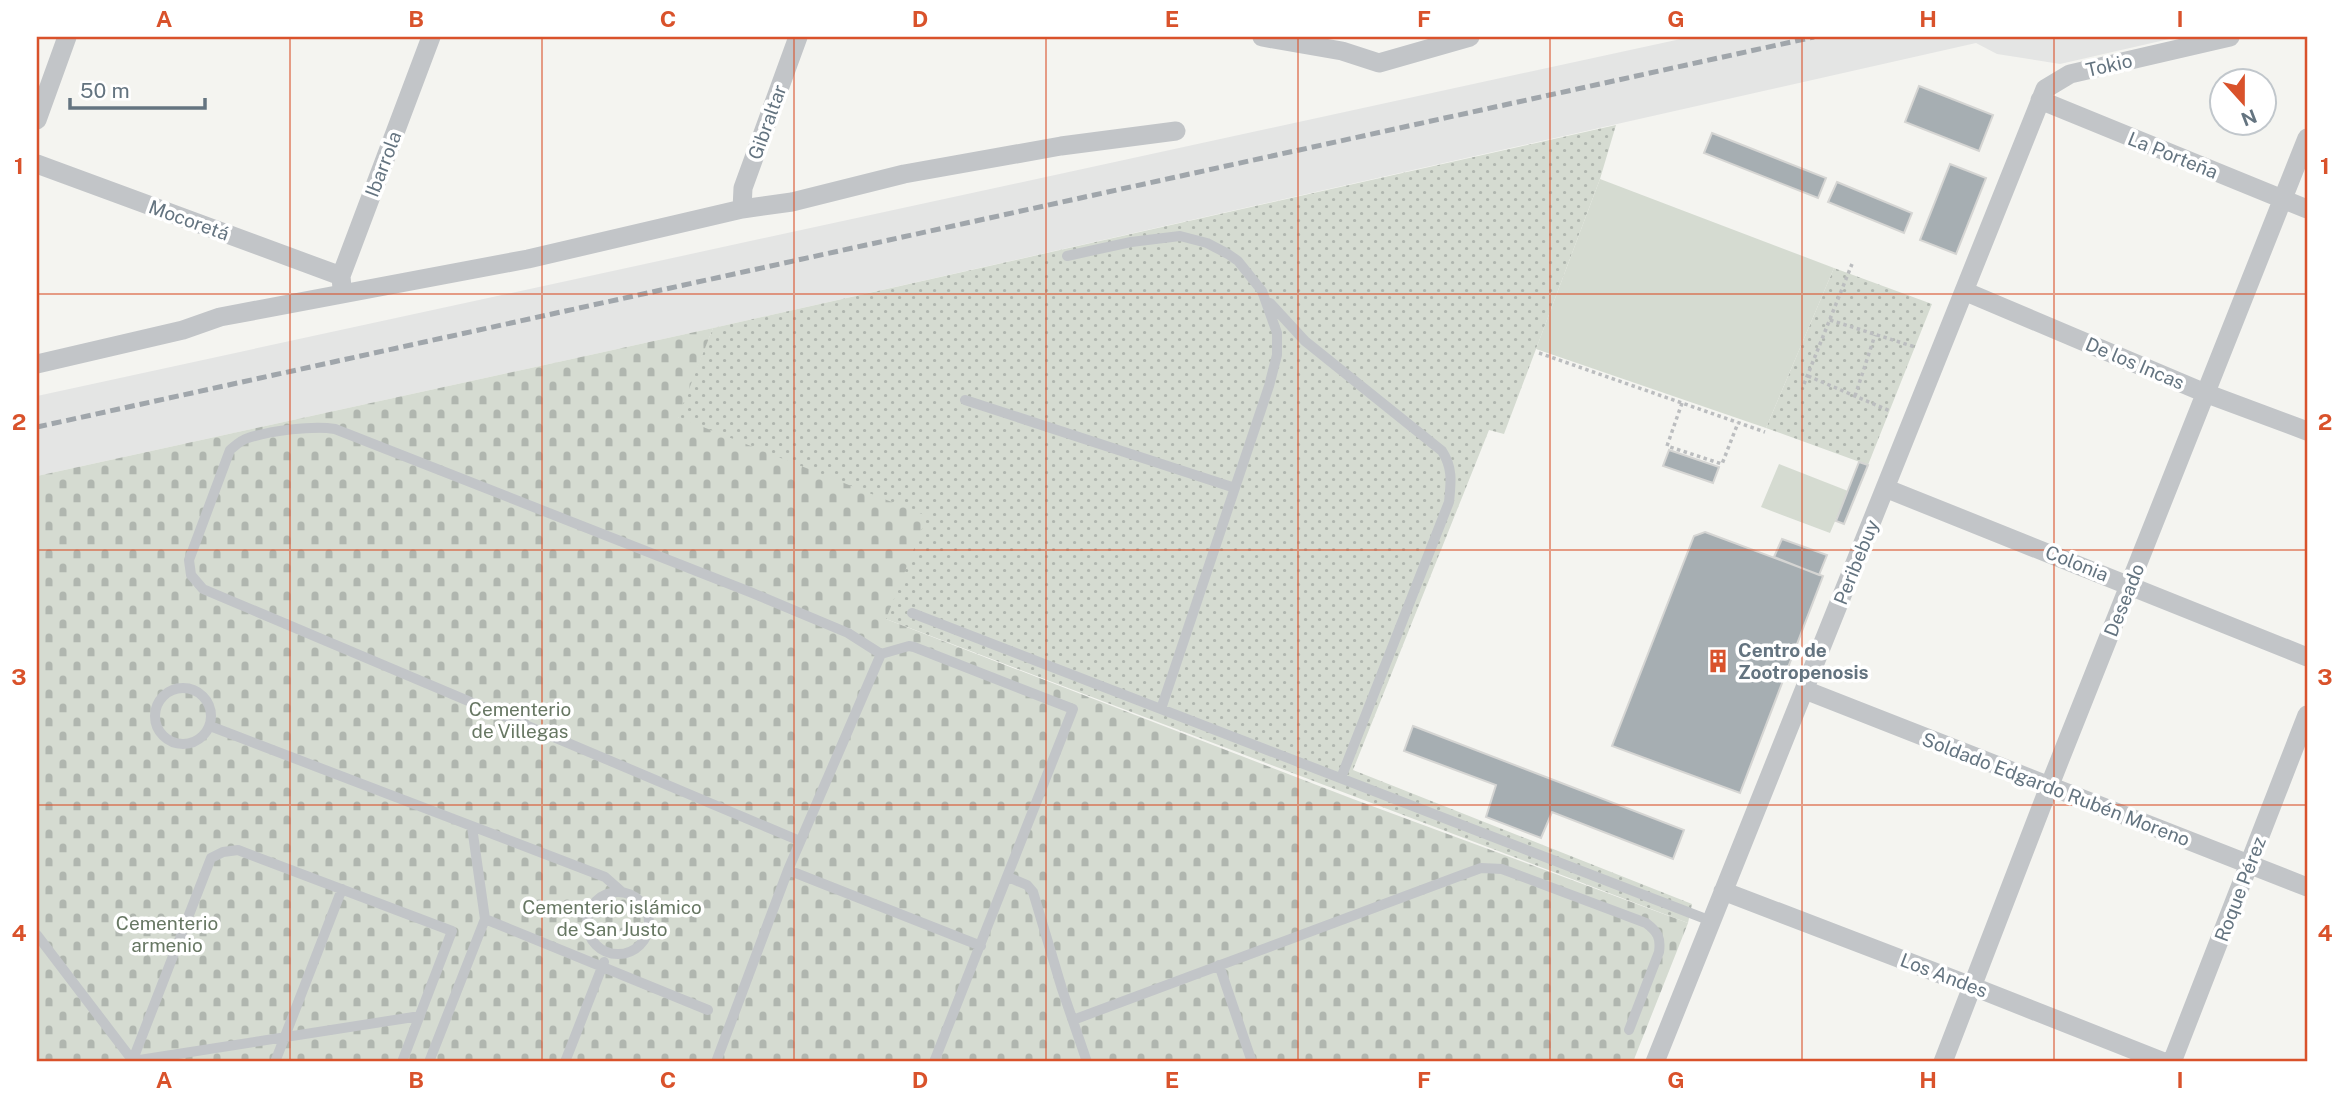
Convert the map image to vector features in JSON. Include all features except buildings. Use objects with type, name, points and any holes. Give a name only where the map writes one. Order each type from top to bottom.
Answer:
[{"type":"street","points":[[37,120],[67,37]]},
{"type":"street","name":"Ibarrola","points":[[342,284],[431,37]]},
{"type":"street","name":"Gibraltar","points":[[742,209],[743,188],[798,37]]},
{"type":"street","points":[[1262,37],[1302,40],[1371,62],[1389,61],[1430,42],[1470,37]]},
{"type":"street","name":"Tokio","points":[[2070,74],[2230,37]]},
{"type":"street","name":"Peribebuy","points":[[1655,1062],[2040,100],[2045,89],[2070,74]]},
{"type":"street","name":"La Porteña","points":[[2040,100],[2307,209]]},
{"type":"street","points":[[37,364],[183,330],[220,317],[342,284],[528,258],[742,209],[792,202],[904,174],[1026,152],[1175,131]]},
{"type":"street","name":"Deseado","points":[[1943,1062],[2049,787],[2307,138]]},
{"type":"street","name":"Mocoretá","points":[[37,164],[342,284]]},
{"type":"street","name":"De los Incas","points":[[1964,290],[2206,393],[2307,431]]},
{"type":"street","name":"Colonia","points":[[1885,488],[2307,657]]},
{"type":"street","name":"Soldado Edgardo Rubén Moreno","points":[[1805,690],[2307,887]]},
{"type":"street","name":"Roque Pérez","points":[[2172,1062],[2307,715]]},
{"type":"street","name":"Los Andes","points":[[1723,891],[2164,1062]]},
{"type":"lane","points":[[1067,256],[1131,242],[1180,236],[1195,239],[1228,254],[1238,261],[1277,312],[1305,341],[1442,451],[1449,462],[1452,475],[1450,502],[1341,778]]},
{"type":"lane","points":[[1161,709],[1277,355],[1277,332],[1262,291]]},
{"type":"lane","points":[[965,400],[1235,488]]},
{"type":"lane","points":[[800,841],[203,589],[191,575],[188,560],[230,450],[249,437],[311,427],[335,429],[750,592],[848,633],[881,653],[914,647],[1073,709],[934,1062]]},
{"type":"lane","points":[[912,613],[1712,922]]},
{"type":"lane","points":[[716,1062],[788,870],[881,653]]},
{"type":"lane","points":[[188,688],[204,698],[211,716],[209,726],[205,733],[191,743],[174,743],[160,732],[156,724],[156,707],[161,698],[169,692],[188,688]]},
{"type":"lane","points":[[209,726],[605,877],[622,892],[639,900],[645,907],[649,925],[647,934],[635,949],[617,954],[607,952],[592,940],[587,920],[595,902],[612,892],[622,892]]},
{"type":"lane","points":[[429,1062],[485,919],[472,827]]},
{"type":"lane","points":[[132,1062],[211,858],[223,852],[238,850],[452,932],[402,1062]]},
{"type":"lane","points":[[1073,1020],[1481,868],[1502,869],[1646,923],[1655,929],[1660,942],[1659,952],[1629,1030]]},
{"type":"lane","points":[[788,870],[981,946]]},
{"type":"lane","points":[[1008,877],[1033,892],[1087,1062]]},
{"type":"lane","points":[[275,1062],[342,889]]},
{"type":"lane","points":[[485,919],[708,1010]]},
{"type":"lane","points":[[37,935],[132,1062]]},
{"type":"lane","points":[[565,1062],[607,952]]},
{"type":"lane","points":[[1219,965],[1252,1062]]},
{"type":"lane","points":[[132,1062],[420,1016]]},
{"type":"path","points":[[1804,384],[1852,264]]},
{"type":"path","points":[[1829,320],[1915,347]]},
{"type":"path","points":[[1855,396],[1875,334]]},
{"type":"path","points":[[1539,353],[1765,432]]},
{"type":"path","points":[[1807,376],[1890,411]]},
{"type":"path","points":[[1682,403],[1667,446],[1722,464],[1738,423]]},
{"type":"shaded area","points":[[1690,37],[2178,37],[2060,64],[1997,54],[1976,43],[713,328],[37,476],[37,396]]},
{"type":"green space","points":[[1616,125],[1600,179],[1504,434],[1489,430],[1353,770],[1692,904],[1688,923],[886,619],[677,416],[713,328]]},
{"type":"green space","points":[[1600,179],[1834,268],[1766,428],[1536,349]]},
{"type":"green space","points":[[1834,268],[1932,304],[1868,465],[1766,428]]},
{"type":"green space","name":"Cementerio de Villegas","points":[[713,328],[678,417],[927,516],[886,619],[1353,799],[1688,923],[1633,1062],[37,1062],[37,476]]},
{"type":"green space","points":[[1779,464],[1848,491],[1830,533],[1761,507]]},
{"type":"railway","points":[[37,427],[1814,37]]},
{"type":"place","name":"Centro de Zootropenosis","points":[[1718,661]]},
{"type":"park label","name":"Cementerio islámico de San Justo","points":[[612,918]]},
{"type":"park label","name":"Cementerio armenio","points":[[167,934]]}]
